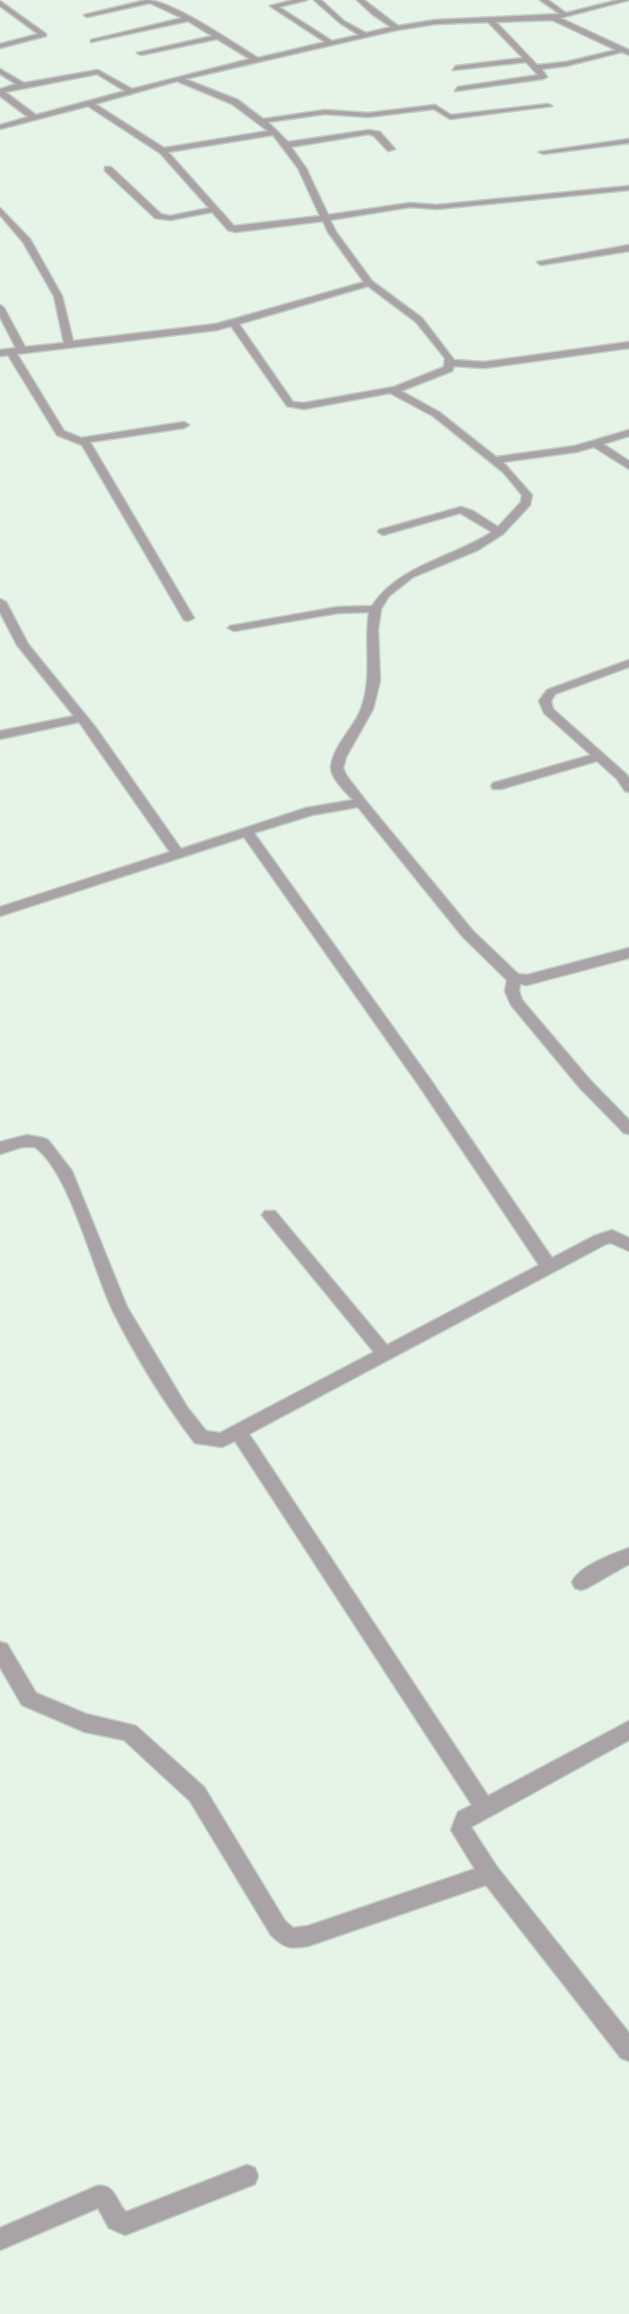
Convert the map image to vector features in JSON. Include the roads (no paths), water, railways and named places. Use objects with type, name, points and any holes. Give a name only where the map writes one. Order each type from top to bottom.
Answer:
[{"type":"street","points":[[87,15],[150,0],[189,19],[258,60]]},
{"type":"street","points":[[304,0],[273,6],[332,44]]},
{"type":"street","points":[[317,0],[342,22],[366,36]]},
{"type":"street","points":[[360,0],[374,13],[397,28]]},
{"type":"street","points":[[543,0],[564,14]]},
{"type":"street","points":[[0,127],[178,79],[397,28],[435,22],[553,18],[626,0]]},
{"type":"street","points":[[0,1],[44,35],[0,46]]},
{"type":"street","points":[[0,11],[9,9]]},
{"type":"street","points":[[553,18],[626,52]]},
{"type":"street","points":[[93,41],[189,19]]},
{"type":"street","points":[[458,89],[543,76],[537,67],[527,60],[489,19]]},
{"type":"street","points":[[141,53],[218,37]]},
{"type":"street","points":[[537,67],[566,64],[626,52]]},
{"type":"street","points":[[456,68],[527,60]]},
{"type":"street","points":[[0,71],[22,86]]},
{"type":"street","points":[[0,92],[98,72],[132,92]]},
{"type":"street","points":[[178,79],[235,102],[274,132],[302,168],[332,232],[369,283],[419,320],[450,358],[449,369],[393,390],[304,406],[290,404],[233,322]]},
{"type":"street","points":[[0,92],[36,119]]},
{"type":"street","points":[[90,104],[163,151],[231,228],[240,230],[410,205],[437,207],[629,188]]},
{"type":"street","points":[[262,121],[325,112],[368,115],[432,107],[450,117],[548,106]]},
{"type":"street","points":[[163,151],[274,132]]},
{"type":"street","points":[[286,145],[369,132],[377,134],[391,149]]},
{"type":"street","points":[[543,152],[629,141]]},
{"type":"street","points":[[108,169],[158,216],[170,218],[215,209]]},
{"type":"street","points":[[0,210],[27,241],[58,296],[69,344]]},
{"type":"street","points":[[541,262],[629,248]]},
{"type":"street","points":[[0,353],[217,327],[369,283]]},
{"type":"street","points":[[0,308],[17,351],[60,433],[68,438],[83,440],[184,425]]},
{"type":"street","points":[[450,363],[484,365],[629,345]]},
{"type":"street","points":[[393,390],[436,414],[493,460],[513,477],[527,495],[526,503],[499,532],[474,548],[409,574],[385,594],[375,609],[372,630],[374,681],[367,709],[339,757],[337,768],[340,776],[468,934],[504,971],[514,978],[527,980],[629,953]]},
{"type":"street","points":[[493,460],[576,449],[629,433]]},
{"type":"street","points":[[83,440],[188,618]]},
{"type":"street","points":[[597,444],[629,466]]},
{"type":"street","points":[[383,532],[461,510],[499,532]]},
{"type":"street","points":[[0,602],[23,645],[81,718],[179,855]]},
{"type":"street","points":[[234,627],[338,610],[375,609]]},
{"type":"street","points":[[629,663],[596,673],[551,692],[546,698],[548,710],[622,777],[629,788]]},
{"type":"street","points":[[0,735],[81,718]]},
{"type":"street","points":[[497,786],[599,757]]},
{"type":"street","points":[[0,912],[310,811],[361,803]]},
{"type":"street","points":[[246,831],[425,1083],[549,1267]]},
{"type":"street","points":[[514,978],[512,991],[516,1002],[578,1075],[629,1129]]},
{"type":"street","points":[[0,1148],[30,1140],[43,1144],[67,1175],[120,1309],[181,1412],[201,1438],[222,1440],[606,1238],[619,1238],[629,1245]]},
{"type":"street","points":[[270,1215],[385,1354]]},
{"type":"street","points":[[238,1431],[486,1808]]},
{"type":"street","points":[[581,1582],[611,1563],[629,1556]]},
{"type":"street","points":[[0,1650],[29,1699],[85,1723],[129,1732],[197,1794],[278,1928],[290,1939],[308,1936],[490,1874]]},
{"type":"street","points":[[629,1730],[465,1819],[461,1825],[461,1830],[490,1874],[629,2050]]},
{"type":"street","points":[[0,2239],[104,2196],[119,2223],[125,2224],[247,2176]]}]
